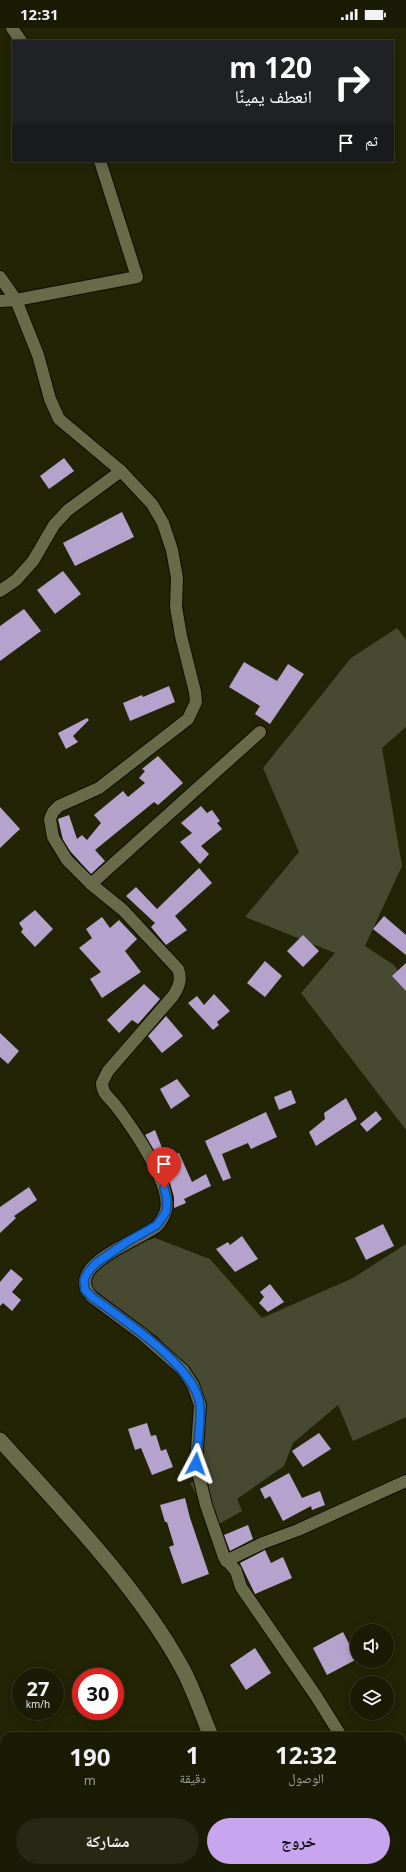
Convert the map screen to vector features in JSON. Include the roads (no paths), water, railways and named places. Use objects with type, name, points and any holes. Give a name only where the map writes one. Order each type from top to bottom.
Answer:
[{"type":"street","points":[[12,28],[20,40]]},
{"type":"street","points":[[0,301],[16,300],[137,278],[100,162]]},
{"type":"street","points":[[0,278],[16,300],[38,355],[50,399],[59,419],[121,472],[152,504],[163,523],[172,550],[177,578],[176,607],[196,702],[188,719],[99,788],[59,806],[53,812],[50,819],[53,837],[67,860],[91,884],[123,910],[178,969],[181,975],[178,988],[173,996],[108,1071],[102,1084],[105,1094],[115,1106],[160,1176],[167,1200],[166,1212],[157,1225],[127,1242],[96,1263],[88,1272],[84,1280],[85,1290],[92,1297],[142,1334],[183,1370],[193,1385],[200,1405],[196,1464],[206,1505],[226,1561],[236,1571],[241,1587],[316,1696],[338,1732]]},
{"type":"street","points":[[0,591],[16,580],[33,561],[54,525],[68,510],[121,472]]},
{"type":"street","points":[[91,884],[260,732]]},
{"type":"street","points":[[0,1440],[118,1574],[157,1628],[182,1666],[208,1732]]},
{"type":"street","points":[[226,1561],[263,1543],[298,1530],[406,1481]]}]
